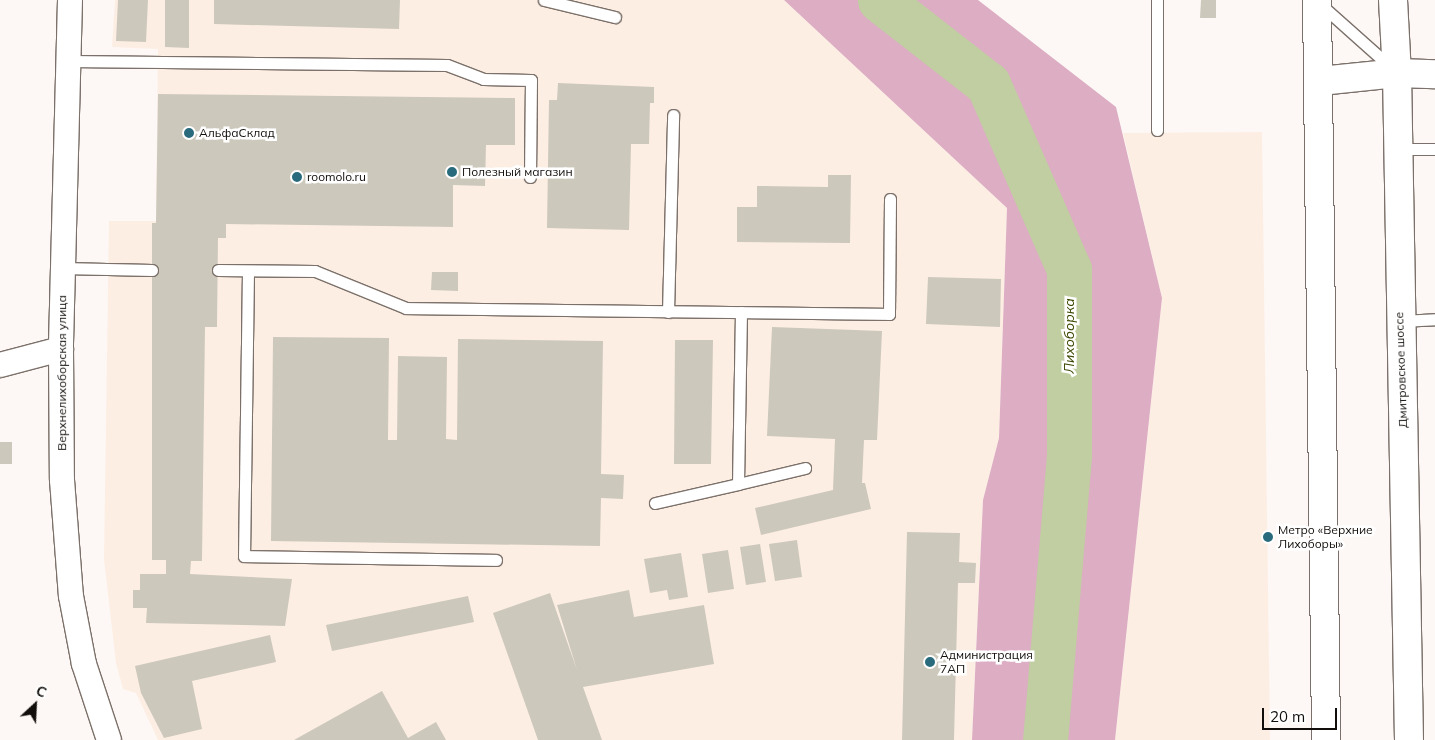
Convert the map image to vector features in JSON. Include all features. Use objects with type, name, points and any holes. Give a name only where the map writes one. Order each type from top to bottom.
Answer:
[{"type":"main road","points":[[1317,0],[1320,81],[1321,540],[1326,740]]},
{"type":"main road","name":"Дмитровское шоссе","points":[[1393,0],[1397,73],[1396,149],[1399,321],[1412,734]]},
{"type":"main road","points":[[1320,81],[1397,73],[1435,74]]},
{"type":"street","name":"Верхнелихоборская улица","points":[[70,0],[62,268],[62,480],[71,596],[84,664],[109,740]]},
{"type":"street","points":[[0,364],[61,349]]},
{"type":"lane","points":[[544,0],[615,17]]},
{"type":"lane","points":[[1157,0],[1157,130]]},
{"type":"lane","points":[[1317,0],[1397,73]]},
{"type":"lane","points":[[68,61],[447,65],[483,79],[531,80],[530,177]]},
{"type":"lane","points":[[668,312],[673,115]]},
{"type":"lane","points":[[1396,149],[1435,149]]},
{"type":"lane","points":[[218,270],[315,271],[406,308],[889,314],[890,199]]},
{"type":"lane","points":[[62,268],[152,270]]},
{"type":"lane","points":[[248,271],[244,556],[496,560]]},
{"type":"lane","points":[[738,484],[740,312]]},
{"type":"lane","points":[[1399,321],[1435,319]]},
{"type":"lane","points":[[655,503],[805,468]]},
{"type":"shaded area","points":[[115,0],[784,0],[1007,208],[999,438],[983,500],[972,740],[158,740],[136,693],[123,689],[116,663],[104,559],[109,221],[156,221],[158,49],[112,47]]},
{"type":"shaded area","points":[[784,0],[978,0],[1116,107],[1162,298],[1115,740],[972,740],[983,500],[999,438],[1007,208]]},
{"type":"shaded area","points":[[1262,132],[1270,740],[1115,740],[1162,298],[1123,133]]},
{"type":"building","points":[[118,0],[148,0],[146,42],[116,41]]},
{"type":"building","points":[[165,0],[189,0],[189,48],[165,47]]},
{"type":"building","points":[[214,0],[400,0],[399,29],[214,24]]},
{"type":"building","points":[[1201,0],[1216,0],[1216,18],[1200,18]]},
{"type":"building","points":[[558,83],[654,87],[654,103],[650,103],[649,144],[631,144],[629,230],[547,228],[549,100],[557,100]]},
{"type":"building","points":[[158,94],[515,98],[515,145],[486,145],[485,186],[453,185],[453,227],[226,224],[226,238],[218,238],[217,327],[205,327],[202,561],[191,561],[190,574],[292,579],[285,626],[146,623],[147,608],[133,608],[133,590],[140,590],[140,574],[166,574],[166,560],[152,560],[152,223],[156,223]]},
{"type":"building","points":[[828,175],[851,175],[850,243],[737,242],[737,207],[757,207],[757,186],[828,187]]},
{"type":"building","points":[[432,272],[458,272],[458,291],[431,290]]},
{"type":"building","points":[[928,277],[1001,279],[1000,327],[926,324]]},
{"type":"building","points":[[772,327],[882,331],[877,440],[864,440],[862,483],[865,483],[871,509],[761,535],[755,508],[833,490],[835,439],[767,436]]},
{"type":"building","points":[[273,337],[389,338],[388,440],[397,440],[398,356],[447,357],[446,439],[457,440],[458,339],[603,341],[601,474],[624,475],[623,499],[601,498],[600,546],[271,541]]},
{"type":"building","points":[[675,340],[713,340],[711,464],[674,464]]},
{"type":"building","points":[[0,442],[12,442],[12,464],[0,464]]},
{"type":"building","name":"Администрация 7АП","points":[[907,532],[960,533],[959,562],[976,563],[975,583],[958,583],[954,740],[902,740]]},
{"type":"building","points":[[797,540],[802,577],[775,581],[769,544]]},
{"type":"building","points":[[760,544],[766,582],[746,585],[740,547]]},
{"type":"building","points":[[728,550],[734,589],[708,593],[702,554]]},
{"type":"building","points":[[681,553],[688,597],[669,600],[667,590],[650,593],[644,559]]},
{"type":"building","points":[[629,590],[634,617],[704,605],[714,664],[583,687],[602,740],[538,740],[493,613],[550,593],[577,670],[557,605]]},
{"type":"building","points":[[468,596],[474,622],[332,651],[326,625]]},
{"type":"building","points":[[270,635],[276,662],[192,681],[202,729],[164,738],[141,693],[135,666]]},
{"type":"building","points":[[382,691],[408,738],[436,722],[446,740],[294,740]]},
{"type":"waterway","name":"Лихоборка","points":[[880,0],[988,84],[1069,269],[1069,455],[1045,740]]},
{"type":"place","name":"АльфаСклад","points":[[189,133]]},
{"type":"place","name":"Полезный магазин","points":[[452,172]]},
{"type":"place","name":"roomolo.ru","points":[[297,177]]},
{"type":"place","name":"Метро «Верхние Лихоборы»","points":[[1268,537]]},
{"type":"place","name":"Администрация 7АП","points":[[930,662]]}]
